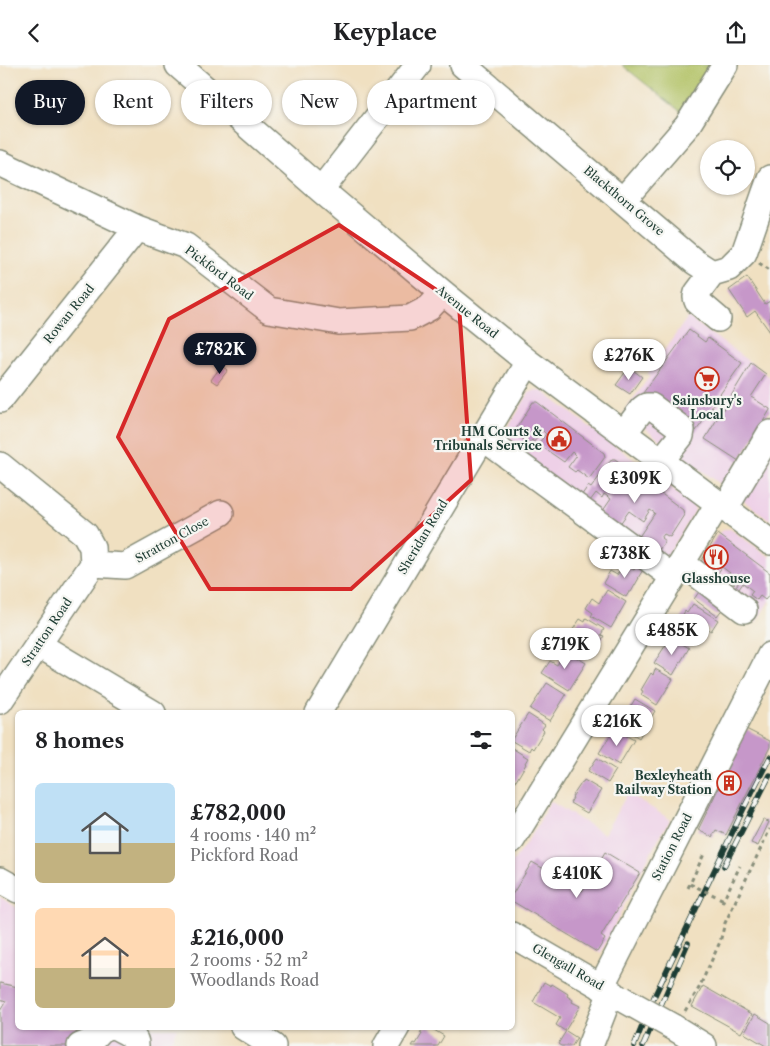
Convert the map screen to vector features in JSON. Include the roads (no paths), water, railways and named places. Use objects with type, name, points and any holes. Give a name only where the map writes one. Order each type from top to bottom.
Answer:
[{"type":"street","name":"Avenue Road","points":[[178,65],[320,189],[443,293],[528,361],[722,506],[766,532]]},
{"type":"street","points":[[320,189],[418,65]]},
{"type":"street","name":"Blackthorn Grove","points":[[463,65],[695,262],[712,273]]},
{"type":"street","points":[[623,200],[687,126],[725,65]]},
{"type":"street","name":"Pickford Road","points":[[0,163],[137,228],[186,246],[269,310],[339,322],[410,318],[429,308],[443,293]]},
{"type":"street","points":[[718,319],[697,301],[697,293],[712,273],[729,268],[744,253],[768,193]]},
{"type":"street","name":"Rowan Road","points":[[0,400],[137,228]]},
{"type":"street","name":"Sheridan Road","points":[[320,710],[528,361]]},
{"type":"street","points":[[624,433],[646,405],[651,406],[672,421],[682,430],[681,436],[662,461]]},
{"type":"street","points":[[515,835],[677,570],[770,433]]},
{"type":"street","points":[[482,438],[677,570],[744,610]]},
{"type":"street","points":[[0,465],[85,534],[92,547],[93,564]]},
{"type":"street","name":"Stratton Close","points":[[93,564],[125,566],[221,513]]},
{"type":"street","name":"Stratton Road","points":[[0,701],[93,564]]},
{"type":"street","points":[[39,645],[149,710]]},
{"type":"street","name":"Station Road","points":[[590,1046],[612,993],[770,655]]},
{"type":"street","points":[[0,879],[15,888]]},
{"type":"street","name":"Glengall Road","points":[[515,937],[704,1046]]},
{"type":"street","points":[[80,1046],[90,1042],[101,1030]]},
{"type":"street","points":[[121,1030],[134,1037],[136,1046]]},
{"type":"street","points":[[248,1030],[273,1046]]},
{"type":"street","points":[[386,1046],[395,1030]]},
{"type":"railway","points":[[634,1046],[654,997],[770,757]]},
{"type":"railway","points":[[724,866],[770,775]]},
{"type":"railway","points":[[643,1046],[688,943]]},
{"type":"place","name":"Sainsbury's Local","points":[[707,379]]},
{"type":"place","name":"HM Courts & Tribunals Service","points":[[559,439]]},
{"type":"place","name":"Glasshouse","points":[[716,557]]},
{"type":"place","name":"Bexleyheath Railway Station","points":[[729,783]]}]
